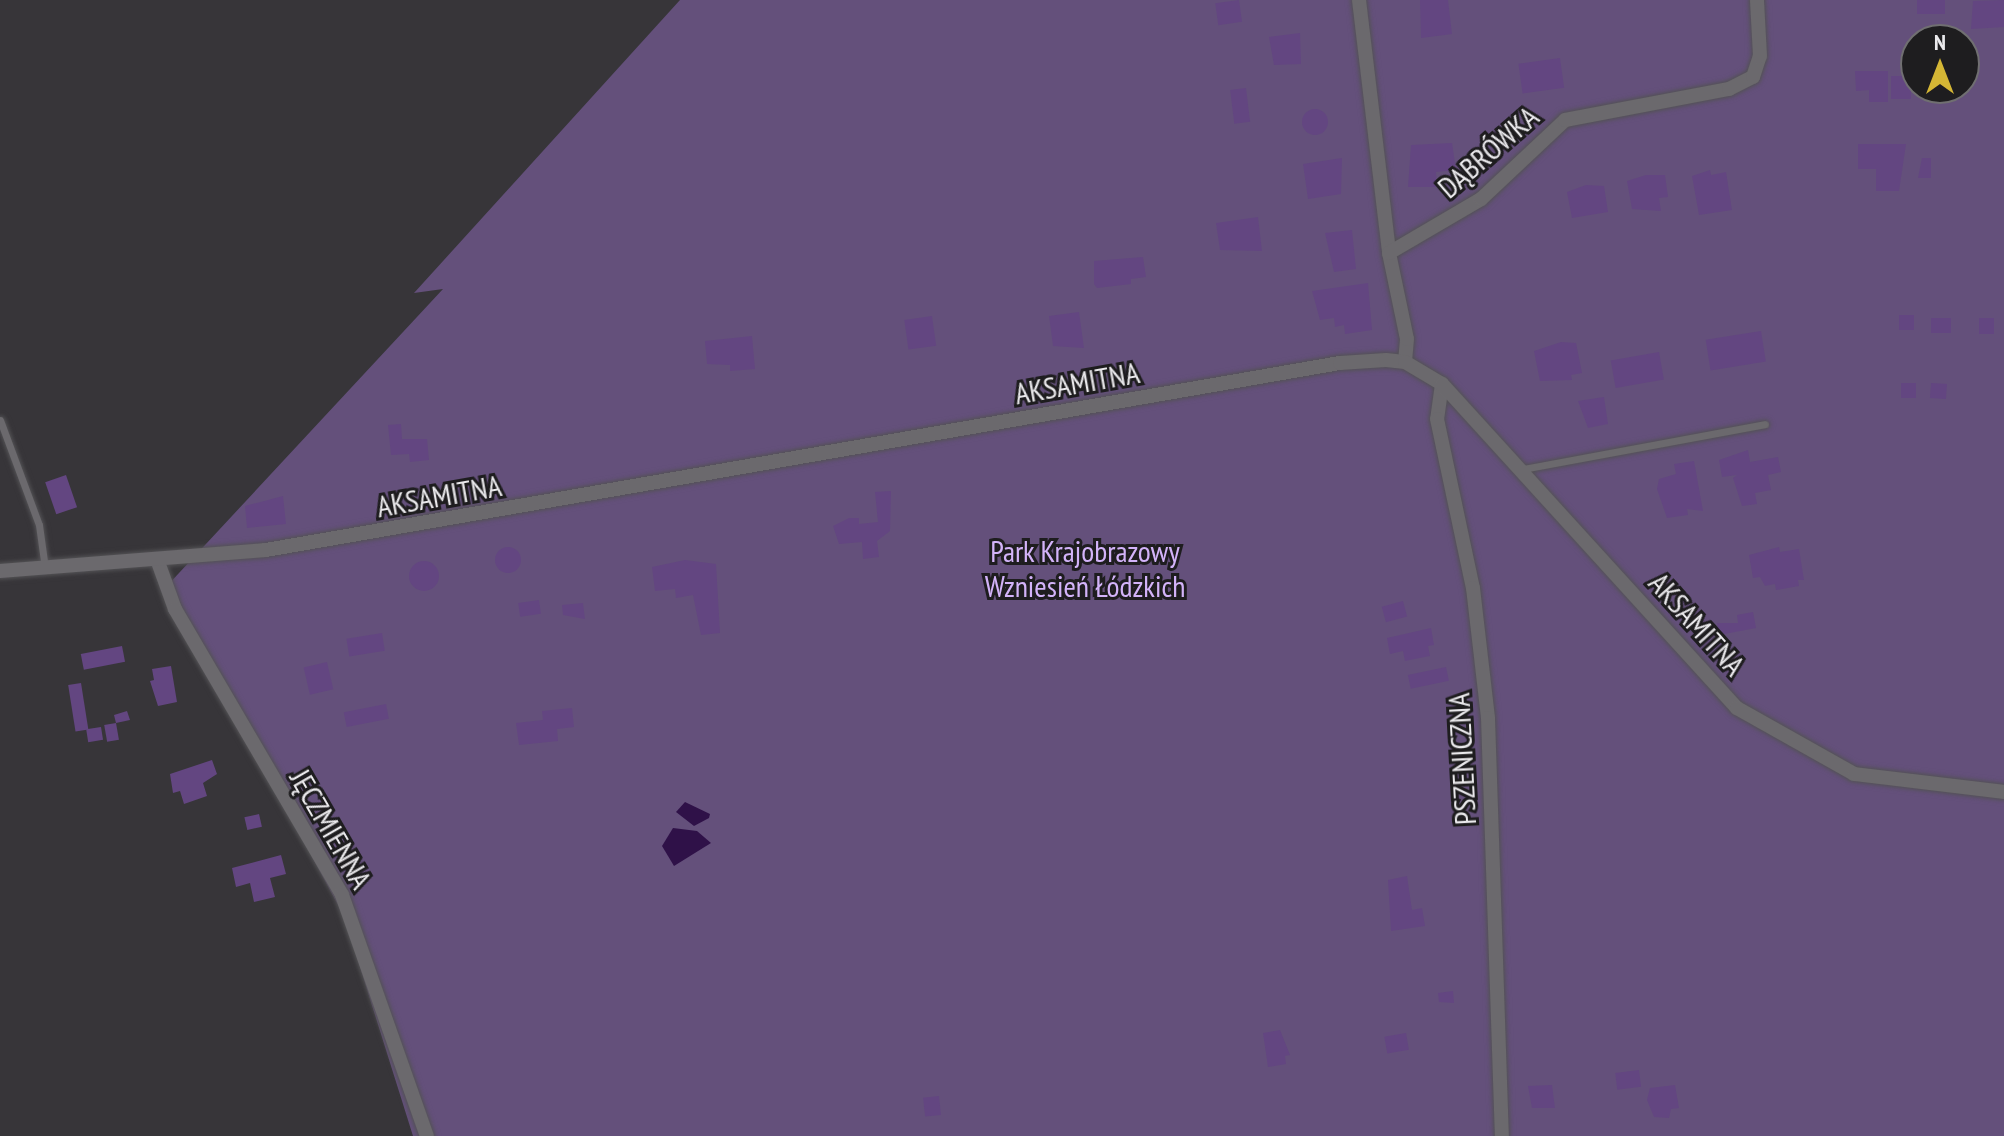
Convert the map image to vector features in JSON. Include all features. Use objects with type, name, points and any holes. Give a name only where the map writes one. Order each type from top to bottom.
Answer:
[{"type":"street","points":[[1359,0],[1389,253],[1407,339],[1405,362]]},
{"type":"street","name":"DĄBRÓWKA","points":[[1389,253],[1481,199],[1565,120],[1729,89],[1753,77],[1760,56],[1757,0]]},
{"type":"street","name":"AKSAMITNA","points":[[0,571],[158,562],[367,535],[1340,363],[1405,362],[1442,384],[1523,469],[1737,708],[1779,736],[1866,778],[2004,792]]},
{"type":"street","name":"PSZENICZNA","points":[[1442,384],[1437,419],[1473,588],[1488,718],[1502,1136]]},
{"type":"street","name":"JĘCZMIENNA","points":[[158,562],[175,609],[348,908],[427,1136]]},
{"type":"lane","points":[[0,420],[36,516],[45,570]]},
{"type":"lane","points":[[1523,469],[1765,424]]},
{"type":"green space","name":"Park Krajobrazowy Wzniesień Łódzkich","points":[[680,0],[2004,0],[2004,1136],[413,1136],[344,916],[166,587],[443,289],[414,293]]},
{"type":"shaded area","points":[[685,802],[710,814],[709,818],[694,826],[676,812]]},
{"type":"shaded area","points":[[673,828],[697,831],[711,843],[674,866],[662,846]]},
{"type":"building","points":[[1239,0],[1242,22],[1218,25],[1215,3]]},
{"type":"building","points":[[1420,0],[1448,0],[1452,34],[1421,38]]},
{"type":"building","points":[[1917,0],[1945,0],[1945,14],[1917,14]]},
{"type":"building","points":[[2004,0],[2004,27],[1980,28],[1980,24],[1971,24],[1973,1]]},
{"type":"building","points":[[1300,33],[1301,64],[1274,65],[1269,37]]},
{"type":"building","points":[[1560,58],[1564,88],[1523,94],[1518,64]]},
{"type":"building","points":[[1855,71],[1888,71],[1888,102],[1869,102],[1869,90],[1856,91]]},
{"type":"building","points":[[1891,76],[1900,76],[1900,99],[1891,99]]},
{"type":"building","points":[[1246,88],[1250,122],[1234,124],[1230,90]]},
{"type":"building","points":[[1315,109],[1324,113],[1328,122],[1324,131],[1315,135],[1306,131],[1302,122],[1306,113]]},
{"type":"building","points":[[1452,143],[1456,170],[1436,172],[1437,187],[1408,187],[1411,145]]},
{"type":"building","points":[[1858,144],[1906,144],[1899,191],[1876,191],[1876,169],[1858,169]]},
{"type":"building","points":[[1342,158],[1341,194],[1308,199],[1303,164]]},
{"type":"building","points":[[1922,158],[1931,158],[1931,178],[1918,178]]},
{"type":"building","points":[[1710,170],[1711,175],[1726,172],[1732,210],[1699,215],[1692,176]]},
{"type":"building","points":[[1646,175],[1665,175],[1668,197],[1659,198],[1661,211],[1632,209],[1627,181]]},
{"type":"building","points":[[1586,185],[1604,186],[1608,212],[1572,218],[1567,192]]},
{"type":"building","points":[[1258,217],[1262,251],[1220,250],[1216,223]]},
{"type":"building","points":[[1352,230],[1356,269],[1334,272],[1325,233]]},
{"type":"building","points":[[1143,257],[1146,277],[1131,279],[1131,284],[1097,288],[1094,284],[1094,261]]},
{"type":"building","points":[[1368,283],[1372,330],[1345,334],[1344,325],[1335,327],[1334,318],[1320,320],[1312,291]]},
{"type":"building","points":[[1079,312],[1084,348],[1053,346],[1049,316]]},
{"type":"building","points":[[1899,315],[1914,315],[1914,330],[1899,330]]},
{"type":"building","points":[[932,316],[936,346],[908,350],[904,320]]},
{"type":"building","points":[[1931,318],[1951,318],[1951,333],[1931,333]]},
{"type":"building","points":[[1979,318],[1994,318],[1994,334],[1979,334]]},
{"type":"building","points":[[1761,331],[1766,362],[1711,370],[1706,340]]},
{"type":"building","points":[[752,336],[755,369],[730,371],[730,365],[707,364],[705,341]]},
{"type":"building","points":[[1561,342],[1576,343],[1582,373],[1571,375],[1572,380],[1540,381],[1534,351]]},
{"type":"building","points":[[1659,352],[1664,380],[1616,388],[1611,361]]},
{"type":"building","points":[[1901,383],[1916,383],[1916,398],[1901,398]]},
{"type":"building","points":[[1931,383],[1947,384],[1946,399],[1930,398]]},
{"type":"building","points":[[1604,397],[1608,424],[1588,428],[1578,401]]},
{"type":"building","points":[[401,424],[402,439],[427,439],[429,460],[410,462],[409,454],[391,455],[388,425]]},
{"type":"building","points":[[1748,450],[1750,462],[1778,457],[1781,472],[1768,475],[1771,490],[1755,493],[1757,504],[1742,506],[1733,478],[1737,475],[1722,477],[1719,460]]},
{"type":"building","points":[[1694,461],[1703,511],[1687,509],[1688,515],[1667,518],[1657,489],[1659,479],[1676,474],[1674,464]]},
{"type":"building","points":[[66,475],[77,507],[56,514],[45,482]]},
{"type":"building","points":[[891,491],[890,531],[877,541],[879,557],[863,559],[862,542],[839,544],[833,526],[849,518],[859,518],[859,524],[878,522],[875,492]]},
{"type":"building","points":[[283,496],[286,524],[247,528],[245,506]]},
{"type":"building","points":[[508,547],[517,551],[521,560],[517,569],[508,573],[499,569],[495,560],[499,551]]},
{"type":"building","points":[[1779,547],[1780,552],[1799,549],[1804,580],[1798,580],[1799,586],[1776,590],[1775,584],[1765,586],[1760,577],[1753,578],[1749,555]]},
{"type":"building","points":[[685,560],[716,564],[720,633],[701,635],[693,595],[676,598],[675,589],[655,591],[652,567]]},
{"type":"building","points":[[424,561],[430,562],[438,570],[438,582],[430,590],[424,591],[418,590],[410,582],[409,576],[410,570],[418,562]]},
{"type":"building","points":[[539,600],[541,614],[520,617],[518,603]]},
{"type":"building","points":[[1403,601],[1407,616],[1386,622],[1382,607]]},
{"type":"building","points":[[583,603],[585,619],[563,615],[562,605]]},
{"type":"building","points":[[1753,612],[1756,628],[1719,635],[1717,623],[1738,623],[1737,615]]},
{"type":"building","points":[[1431,628],[1434,645],[1428,646],[1430,656],[1405,661],[1403,651],[1390,654],[1387,638]]},
{"type":"building","points":[[382,633],[385,651],[349,656],[346,639]]},
{"type":"building","points":[[122,646],[125,662],[84,670],[81,654]]},
{"type":"building","points":[[327,662],[333,689],[310,695],[304,667]]},
{"type":"building","points":[[171,666],[177,702],[158,706],[150,681],[154,680],[152,669]]},
{"type":"building","points":[[1446,667],[1449,681],[1411,689],[1408,675]]},
{"type":"building","points":[[81,683],[88,729],[76,731],[68,685]]},
{"type":"building","points":[[386,704],[389,719],[347,727],[344,712]]},
{"type":"building","points":[[572,708],[574,727],[557,729],[558,741],[519,745],[516,723],[543,720],[542,711]]},
{"type":"building","points":[[127,711],[130,720],[116,723],[114,715]]},
{"type":"building","points":[[116,723],[119,740],[107,742],[104,725]]},
{"type":"building","points":[[101,727],[103,740],[88,742],[86,729]]},
{"type":"building","points":[[212,760],[217,774],[203,783],[207,796],[184,804],[180,791],[173,793],[170,774]]},
{"type":"building","points":[[259,814],[262,827],[247,830],[244,817]]},
{"type":"building","points":[[281,855],[286,874],[270,878],[275,897],[254,902],[250,883],[236,887],[232,868]]},
{"type":"building","points":[[1407,876],[1412,910],[1422,908],[1425,926],[1391,931],[1388,880]]},
{"type":"building","points":[[1453,991],[1454,1003],[1439,1002],[1438,993]]},
{"type":"building","points":[[1280,1030],[1290,1055],[1285,1056],[1286,1064],[1268,1067],[1263,1033]]},
{"type":"building","points":[[1406,1033],[1409,1050],[1387,1054],[1384,1037]]},
{"type":"building","points":[[1639,1070],[1641,1087],[1617,1090],[1615,1073]]},
{"type":"building","points":[[1552,1085],[1555,1108],[1532,1108],[1528,1086]]},
{"type":"building","points":[[1675,1085],[1679,1108],[1671,1109],[1669,1118],[1654,1117],[1647,1100],[1650,1088]]},
{"type":"building","points":[[939,1096],[941,1115],[925,1117],[923,1098]]}]
